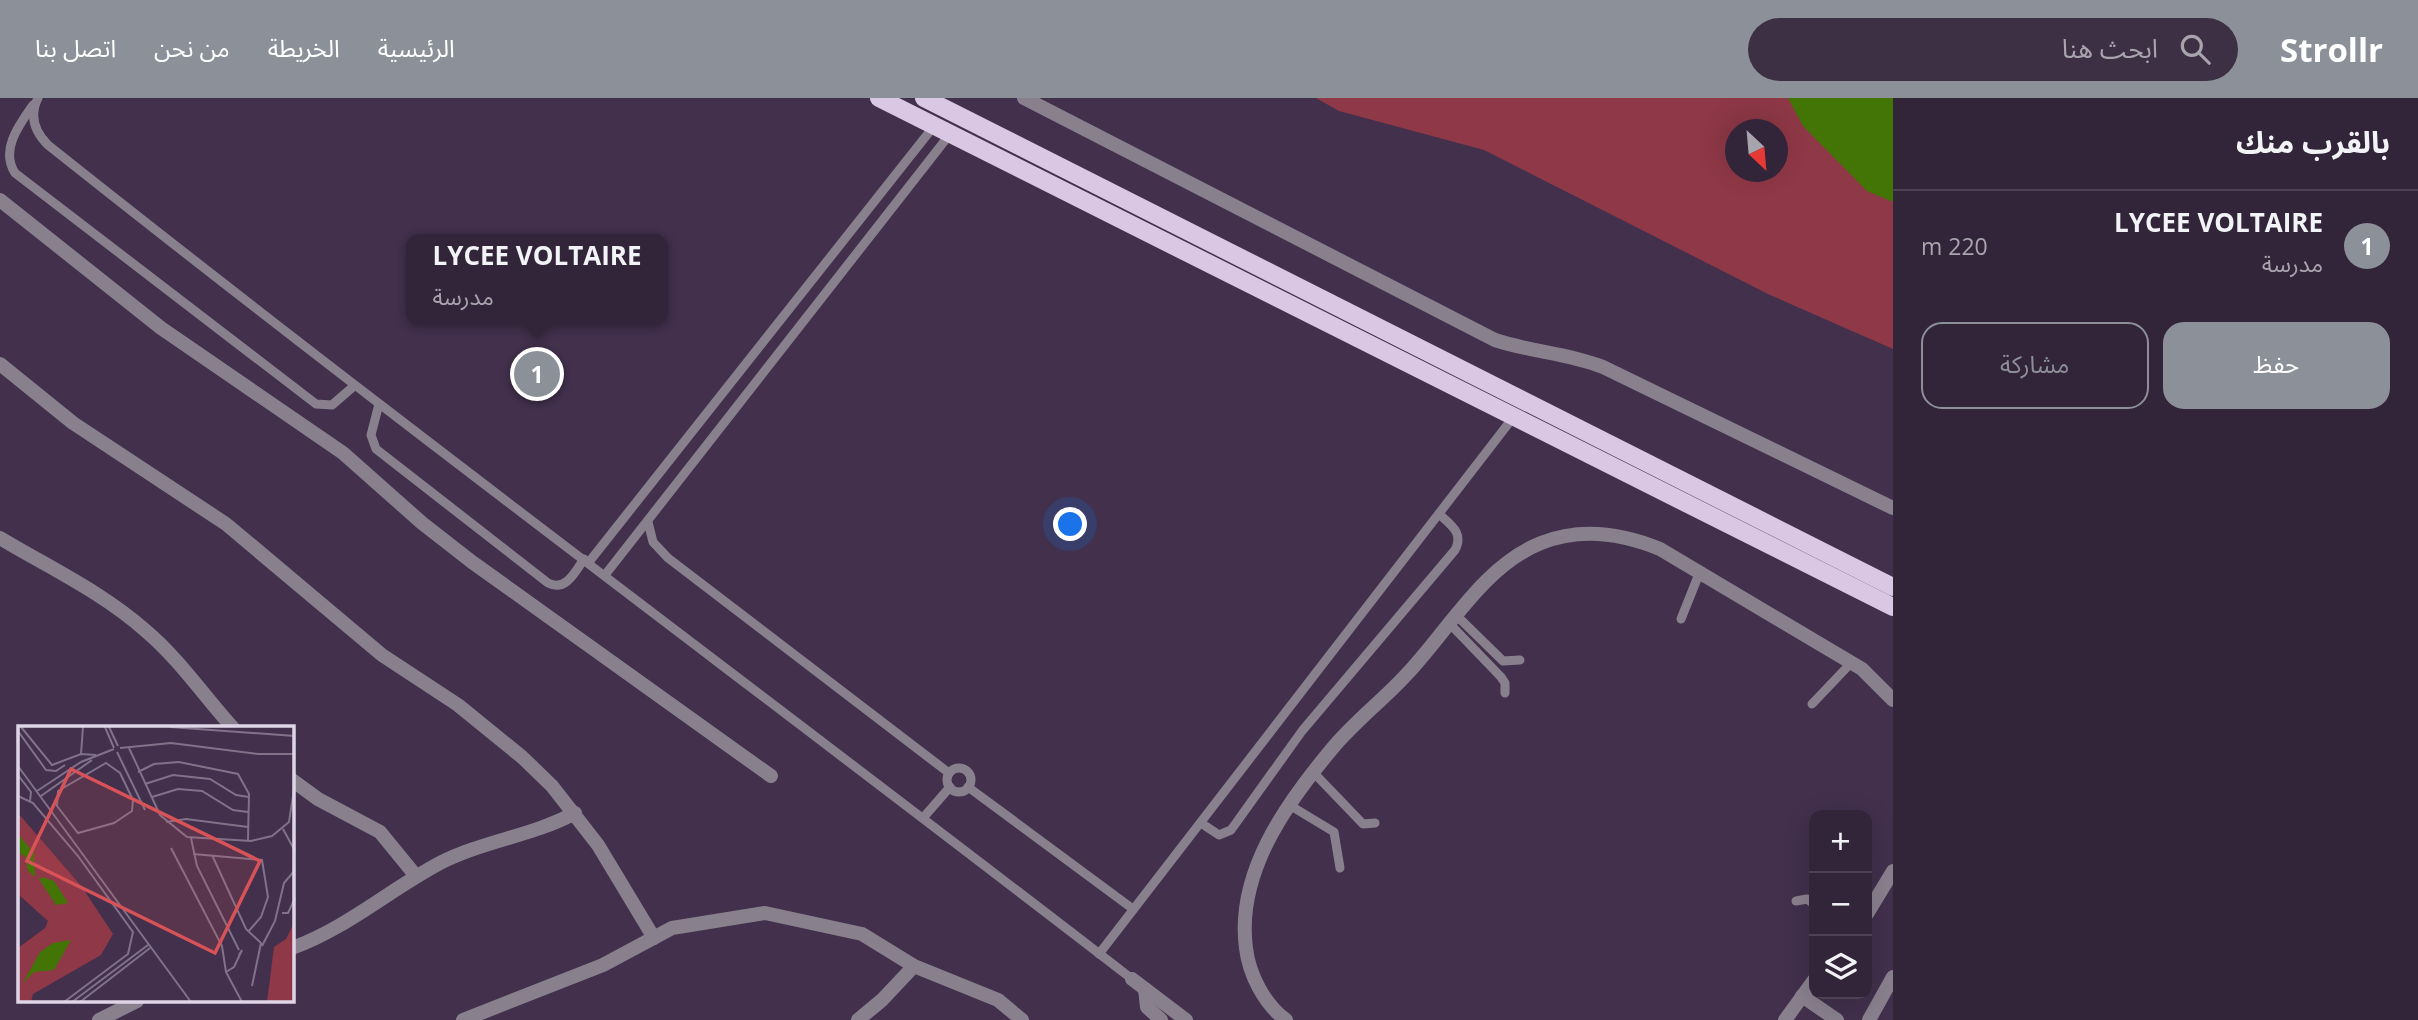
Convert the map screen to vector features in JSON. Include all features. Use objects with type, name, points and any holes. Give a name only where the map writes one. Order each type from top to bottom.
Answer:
[{"type":"main road","points":[[879,98],[1516,415],[1893,607]]},
{"type":"main road","points":[[924,98],[1893,587]]},
{"type":"street","points":[[1024,98],[1495,340],[1522,349],[1583,359],[1603,367],[1893,508]]},
{"type":"street","points":[[0,200],[161,328],[343,453],[414,516],[472,562],[771,776]]},
{"type":"street","points":[[0,364],[73,423],[226,524],[382,655],[491,730],[552,786],[575,813],[598,845],[654,938]]},
{"type":"street","points":[[1286,1020],[1275,1012],[1248,968],[1242,922],[1250,879],[1291,806],[1332,749],[1407,675],[1500,568],[1519,554],[1564,536],[1613,534],[1637,540],[1862,669],[1893,700]]},
{"type":"street","points":[[0,538],[76,581],[132,619],[167,651],[231,726]]},
{"type":"street","points":[[294,781],[318,799],[380,832],[416,876]]},
{"type":"street","points":[[294,947],[341,926],[416,876],[472,850],[527,835],[575,813]]},
{"type":"street","points":[[1872,908],[1893,871]]},
{"type":"street","points":[[463,1020],[603,965],[672,928],[765,913],[862,934],[914,966],[998,1000],[1022,1020]]},
{"type":"street","points":[[858,1020],[882,1000],[914,966]]},
{"type":"street","points":[[1869,1020],[1893,977]]},
{"type":"street","points":[[1132,979],[1186,1020]]},
{"type":"street","points":[[1785,1020],[1809,987]]},
{"type":"street","points":[[1145,989],[1147,1007],[1161,1020]]},
{"type":"street","points":[[1802,996],[1837,1020]]},
{"type":"street","points":[[99,1020],[135,1002]]},
{"type":"lane","points":[[37,99],[34,125],[48,145],[295,342],[606,575],[1132,979]]},
{"type":"lane","points":[[37,99],[6,144],[5,157],[15,173],[316,404],[332,405],[354,386]]},
{"type":"lane","points":[[606,575],[649,522],[942,130]]},
{"type":"lane","points":[[379,404],[370,435],[376,449],[548,583],[556,586],[564,584],[942,130]]},
{"type":"lane","points":[[1099,954],[1516,415]]},
{"type":"lane","points":[[1201,823],[1215,834],[1228,833],[1302,731],[1455,550],[1459,542],[1458,533],[1439,514]]},
{"type":"lane","points":[[649,522],[653,542],[668,558],[949,773]]},
{"type":"lane","points":[[1681,619],[1699,574]]},
{"type":"lane","points":[[1454,620],[1503,662],[1520,660]]},
{"type":"lane","points":[[1454,620],[1501,677],[1505,683],[1505,693]]},
{"type":"lane","points":[[1812,704],[1851,663]]},
{"type":"lane","points":[[957,768],[966,770],[970,778],[968,787],[960,792],[950,787],[947,782],[949,773],[957,768]]},
{"type":"lane","points":[[1314,773],[1363,824],[1375,823]]},
{"type":"lane","points":[[923,818],[950,787]]},
{"type":"lane","points":[[968,787],[1133,909]]},
{"type":"lane","points":[[1291,806],[1334,832],[1340,868]]},
{"type":"lane","points":[[1796,901],[1809,900]]},
{"type":"shaded area","points":[[1316,98],[1893,98],[1893,349],[1768,294],[1484,150],[1339,111]]},
{"type":"shaded area","points":[[1788,98],[1893,98],[1893,202],[1867,191],[1803,126]]},
{"type":"place","name":"LYCEE VOLTAIRE","points":[[537,374]]}]
